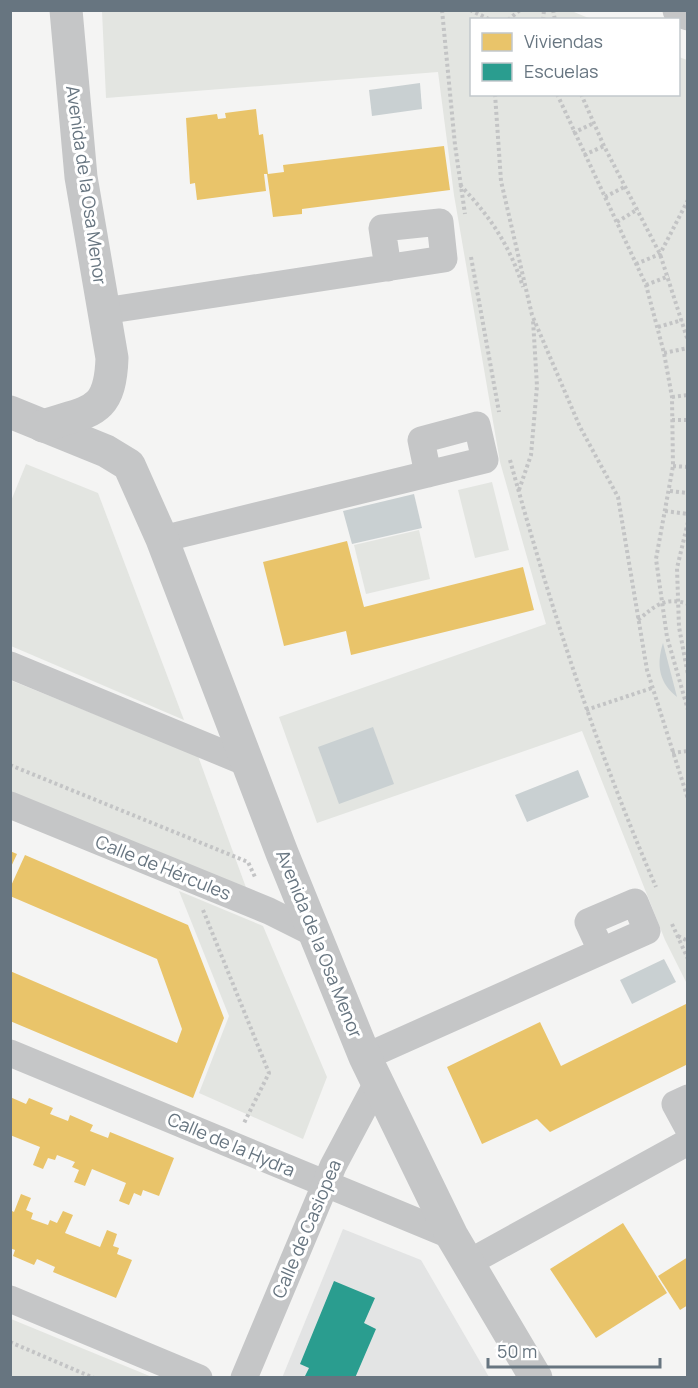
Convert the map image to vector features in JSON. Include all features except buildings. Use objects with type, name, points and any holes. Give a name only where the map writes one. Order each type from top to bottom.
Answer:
[{"type":"street","name":"Avenida de la Osa Menor","points":[[43,426],[99,405],[108,395],[112,358],[81,177],[66,10]]},
{"type":"street","points":[[679,10],[687,14]]},
{"type":"street","points":[[104,311],[388,268]]},
{"type":"street","name":"Avenida de la Osa Menor","points":[[10,412],[118,457],[129,465],[162,539],[313,933],[371,1070],[460,1250],[536,1377]]},
{"type":"street","points":[[162,539],[428,474]]},
{"type":"street","points":[[10,665],[248,763]]},
{"type":"street","name":"Calle de Hércules","points":[[10,805],[269,911],[313,933]]},
{"type":"street","points":[[371,1070],[601,950]]},
{"type":"street","name":"Calle de la Hydra","points":[[10,1053],[326,1185],[460,1250]]},
{"type":"street","name":"Calle de Casiopea","points":[[244,1377],[326,1185],[371,1070]]},
{"type":"street","points":[[687,1098],[675,1104],[687,1128]]},
{"type":"street","points":[[460,1250],[687,1142]]},
{"type":"street","points":[[10,1299],[199,1377]]},
{"type":"path","points":[[441,10],[465,218]]},
{"type":"path","points":[[470,10],[487,18]]},
{"type":"path","points":[[495,96],[501,181],[532,315],[537,386],[531,455],[519,491]]},
{"type":"path","points":[[558,96],[573,133],[646,285],[664,353],[672,396],[673,466],[656,559],[667,637],[687,710]]},
{"type":"path","points":[[583,96],[604,146],[660,254],[669,276],[687,341]]},
{"type":"path","points":[[573,133],[594,123]]},
{"type":"path","points":[[584,155],[604,146]]},
{"type":"path","points":[[460,185],[487,213],[513,256],[532,315],[580,427],[618,497],[638,620],[652,688],[687,799]]},
{"type":"path","points":[[605,197],[626,186]]},
{"type":"path","points":[[636,264],[660,254],[687,200]]},
{"type":"path","points":[[617,222],[638,209]]},
{"type":"path","points":[[470,251],[501,423]]},
{"type":"path","points":[[646,285],[669,276]]},
{"type":"path","points":[[658,327],[682,320]]},
{"type":"path","points":[[664,353],[687,348]]},
{"type":"path","points":[[672,396],[687,395]]},
{"type":"path","points":[[672,420],[687,420]]},
{"type":"path","points":[[509,457],[541,574],[586,710],[660,896]]},
{"type":"path","points":[[673,466],[687,467]]},
{"type":"path","points":[[670,491],[687,493]]},
{"type":"path","points":[[665,512],[687,514]]},
{"type":"path","points":[[687,522],[677,568],[679,627],[687,675]]},
{"type":"path","points":[[638,620],[661,601],[678,601],[687,604]]},
{"type":"path","points":[[586,710],[652,688]]},
{"type":"path","points":[[672,753],[687,751]]},
{"type":"path","points":[[10,765],[248,862],[269,911]]},
{"type":"path","points":[[191,880],[269,1073],[232,1145]]},
{"type":"path","points":[[668,916],[687,959]]},
{"type":"path","points":[[677,935],[687,941]]},
{"type":"path","points":[[10,1342],[94,1377]]},
{"type":"shaded area","points":[[569,10],[589,18],[470,18],[470,96],[680,96],[680,57],[687,60],[687,984],[665,940],[582,731],[317,823],[279,717],[546,624],[500,462],[454,195],[438,72],[106,98],[102,11]]},
{"type":"shaded area","points":[[420,83],[422,109],[372,116],[369,90]]},
{"type":"shaded area","points":[[26,464],[98,493],[184,720],[11,646],[11,501]]},
{"type":"shaded area","points":[[492,482],[509,550],[475,558],[458,490]]},
{"type":"shaded area","points":[[414,494],[422,528],[352,544],[343,511]]},
{"type":"shaded area","points":[[419,530],[430,579],[366,594],[354,545]]},
{"type":"shaded area","points":[[663,643],[677,697],[666,686],[661,673],[660,659]]},
{"type":"shaded area","points":[[10,680],[198,756],[248,893],[11,792]]},
{"type":"shaded area","points":[[373,727],[394,784],[339,804],[318,747]]},
{"type":"shaded area","points":[[578,770],[589,797],[527,822],[515,795]]},
{"type":"shaded area","points":[[179,891],[263,926],[327,1077],[303,1139],[199,1093],[229,1016]]},
{"type":"shaded area","points":[[664,959],[676,982],[632,1004],[620,980]]},
{"type":"shaded area","points":[[343,1229],[421,1260],[489,1377],[282,1378]]},
{"type":"shaded area","points":[[11,1319],[152,1377],[11,1377]]}]
